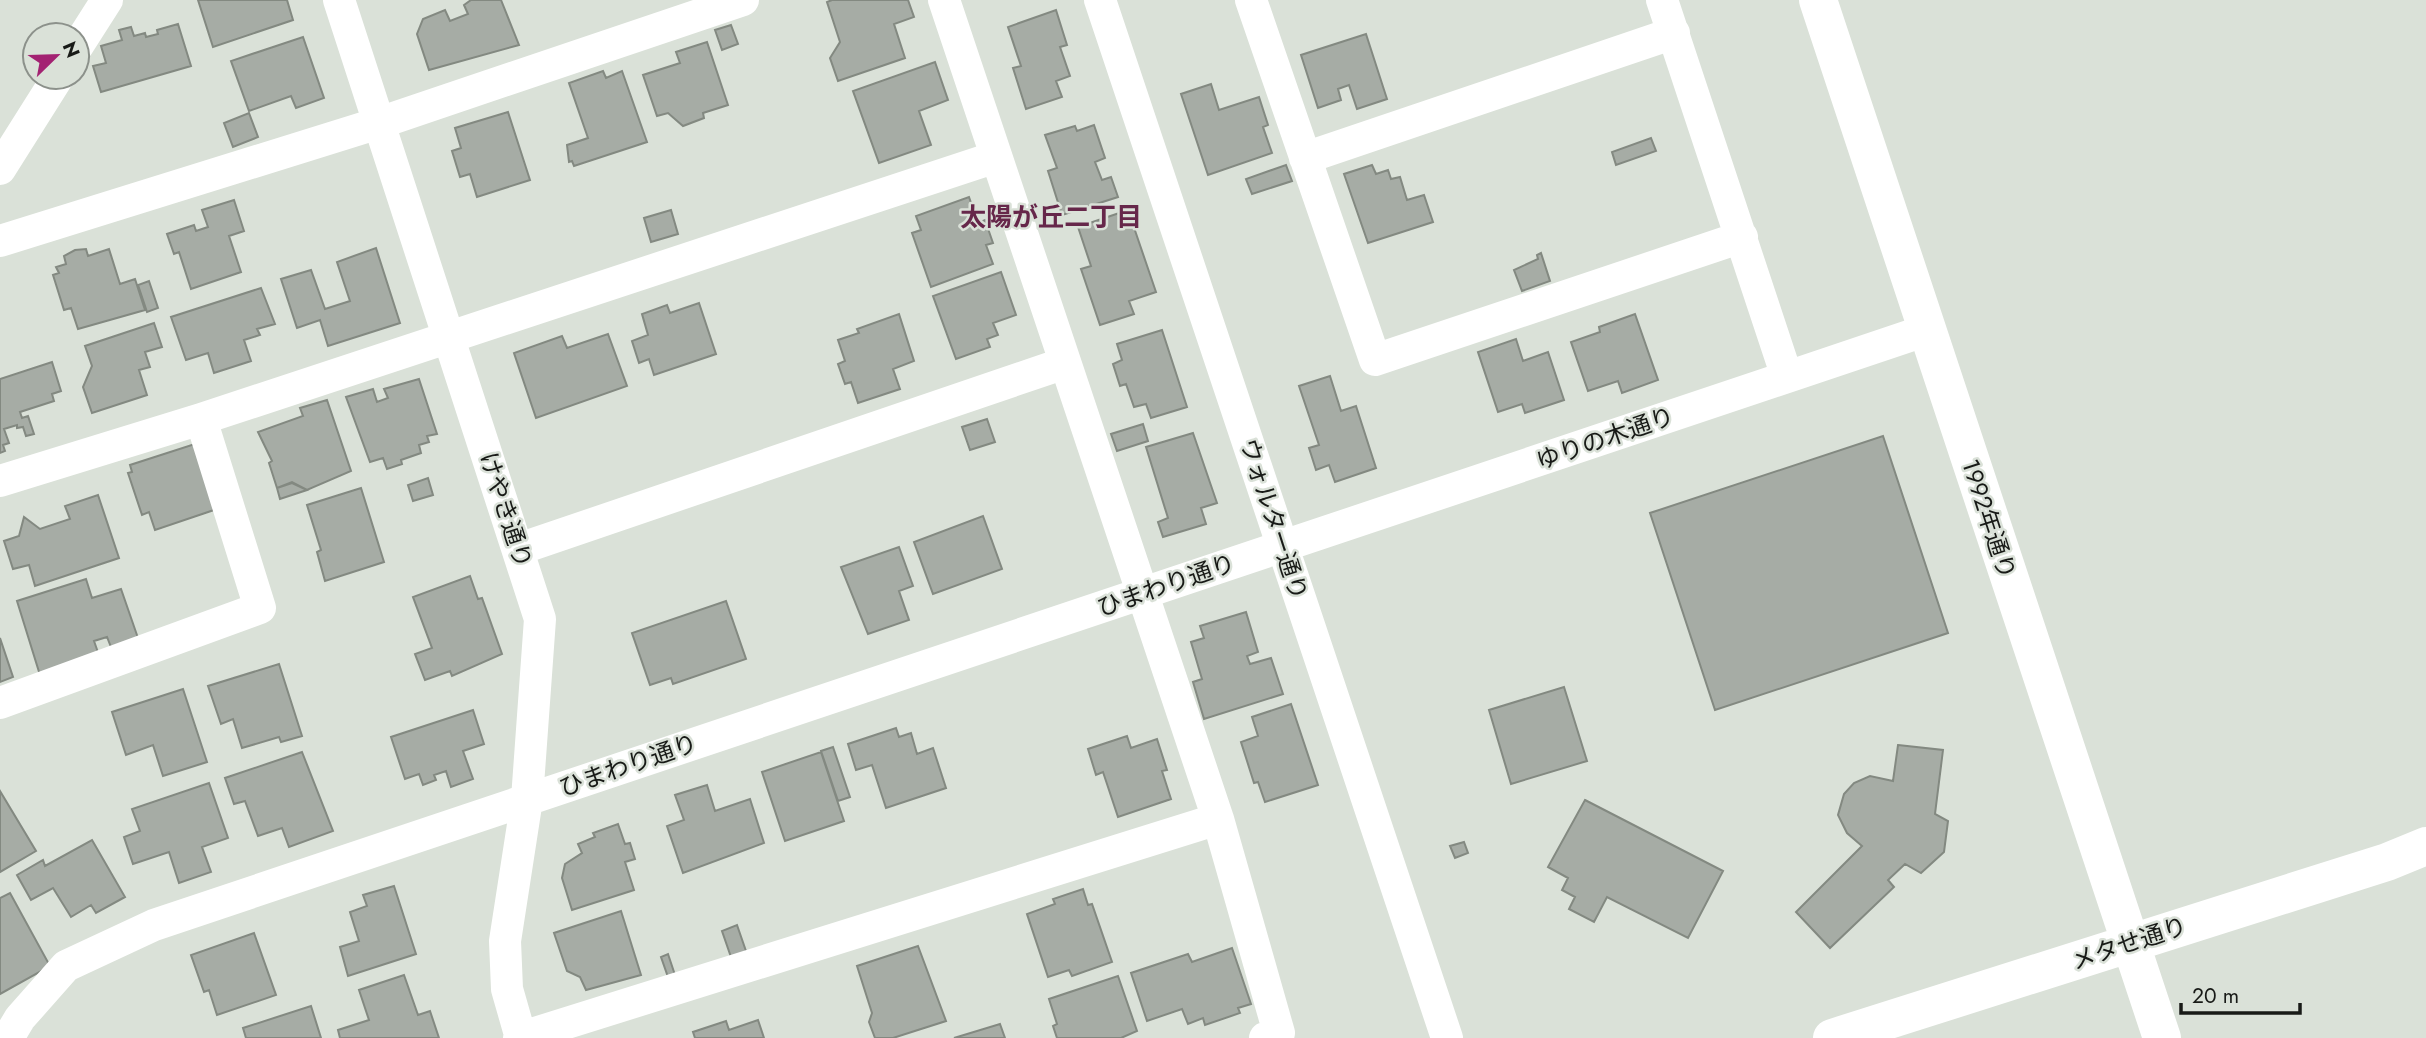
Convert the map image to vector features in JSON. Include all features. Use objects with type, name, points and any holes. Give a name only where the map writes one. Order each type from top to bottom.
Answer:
[{"type":"street","points":[[91,25],[107,0]]},
{"type":"street","name":"けやき通り","points":[[339,0],[540,619],[527,799],[505,941],[507,989],[521,1038]]},
{"type":"street","points":[[0,241],[379,123],[743,0]]},
{"type":"street","points":[[944,0],[1218,819],[1279,1033],[1265,1038]]},
{"type":"street","name":"ウォルター通り","points":[[1100,0],[1447,1038]]},
{"type":"street","points":[[1251,0],[1375,360],[1742,237]]},
{"type":"street","points":[[1662,0],[1787,377]]},
{"type":"street","name":"1992年通り","points":[[1818,0],[2162,1038]]},
{"type":"street","points":[[1305,158],[1674,33]]},
{"type":"street","points":[[0,169],[49,91]]},
{"type":"street","points":[[0,481],[201,418],[996,157]]},
{"type":"street","name":"ゆりの木通り","points":[[1283,546],[1927,330]]},
{"type":"street","points":[[519,549],[1065,363]]},
{"type":"street","points":[[0,703],[260,608],[201,418]]},
{"type":"street","name":"ひまわり通り","points":[[8,1038],[20,1018],[66,966],[141,931],[1283,546]]},
{"type":"street","points":[[521,1038],[1218,819]]},
{"type":"street","name":"メタせ通り","points":[[1832,1038],[2387,862],[2426,846]]},
{"type":"building","points":[[198,0],[287,0],[293,20],[213,47]]},
{"type":"building","points":[[471,0],[501,0],[519,45],[429,70],[417,34],[423,19],[445,10],[450,21],[468,14],[464,5]]},
{"type":"building","points":[[908,0],[914,17],[894,24],[905,58],[838,81],[830,58],[840,42],[827,2]]},
{"type":"building","points":[[1056,10],[1067,45],[1060,47],[1070,76],[1056,81],[1062,97],[1026,109],[1013,68],[1021,66],[1008,27]]},
{"type":"building","points":[[178,24],[191,66],[101,92],[93,66],[106,63],[101,46],[122,40],[119,30],[131,27],[134,36],[145,33],[146,37],[158,34],[157,30]]},
{"type":"building","points":[[731,25],[738,44],[722,50],[715,30]]},
{"type":"building","points":[[1366,34],[1387,99],[1357,109],[1349,85],[1338,89],[1341,100],[1318,108],[1301,55]]},
{"type":"building","points":[[303,37],[324,98],[296,108],[291,96],[249,111],[231,61]]},
{"type":"building","points":[[707,42],[728,105],[703,113],[704,118],[683,126],[668,113],[657,116],[643,75],[680,63],[676,52]]},
{"type":"building","points":[[935,62],[948,100],[919,111],[931,145],[879,163],[853,91]]},
{"type":"building","points":[[603,71],[606,78],[622,71],[647,142],[574,166],[572,161],[569,162],[567,145],[588,138],[569,83]]},
{"type":"building","points":[[1211,84],[1219,110],[1259,97],[1268,125],[1263,127],[1272,153],[1208,175],[1181,94]]},
{"type":"building","points":[[508,112],[530,180],[477,197],[470,174],[460,177],[452,151],[461,148],[455,128]]},
{"type":"building","points":[[249,113],[258,137],[233,147],[224,123]]},
{"type":"building","points":[[1094,125],[1105,158],[1095,162],[1102,180],[1111,177],[1118,197],[1062,215],[1048,171],[1057,168],[1045,135],[1075,126],[1077,131]]},
{"type":"building","points":[[1651,138],[1656,151],[1616,165],[1612,152]]},
{"type":"building","points":[[1286,165],[1292,181],[1252,194],[1246,179]]},
{"type":"building","points":[[1372,165],[1376,174],[1388,170],[1391,179],[1400,177],[1407,200],[1424,195],[1433,222],[1368,243],[1344,174]]},
{"type":"building","points":[[969,197],[978,223],[985,220],[993,243],[986,245],[993,264],[931,287],[912,233],[921,230],[916,216]]},
{"type":"building","points":[[234,200],[244,231],[229,236],[241,272],[191,289],[179,252],[174,254],[167,234],[194,225],[196,231],[208,227],[202,210]]},
{"type":"building","points":[[671,210],[678,234],[651,242],[644,218]]},
{"type":"building","points":[[1128,210],[1156,292],[1129,301],[1134,314],[1100,325],[1081,269],[1091,266],[1078,227]]},
{"type":"building","points":[[376,248],[400,323],[328,346],[320,320],[297,328],[281,279],[311,270],[325,309],[350,301],[337,262]]},
{"type":"building","points":[[86,249],[88,256],[109,249],[120,284],[135,279],[145,310],[78,329],[71,308],[64,310],[53,275],[59,273],[56,267],[66,264],[64,256],[75,250]]},
{"type":"building","points":[[1541,253],[1550,281],[1522,291],[1514,270],[1538,259],[1537,255]]},
{"type":"building","points":[[1001,272],[1016,315],[993,323],[998,335],[987,339],[990,347],[956,359],[933,296]]},
{"type":"building","points":[[149,281],[158,308],[147,312],[138,285]]},
{"type":"building","points":[[261,288],[275,324],[257,329],[260,335],[244,340],[251,361],[214,373],[208,353],[186,360],[171,317]]},
{"type":"building","points":[[699,303],[716,354],[654,375],[649,359],[639,363],[632,341],[648,335],[642,314],[667,305],[670,313]]},
{"type":"building","points":[[899,314],[914,361],[893,369],[900,389],[858,403],[851,382],[845,384],[838,364],[845,361],[838,340],[859,333],[857,329]]},
{"type":"building","points":[[1635,314],[1658,380],[1622,393],[1618,381],[1588,391],[1571,342],[1600,332],[1599,327]]},
{"type":"building","points":[[154,323],[162,347],[145,352],[150,367],[139,370],[147,395],[92,413],[83,387],[92,366],[85,346]]},
{"type":"building","points":[[1162,330],[1187,407],[1151,418],[1146,404],[1134,407],[1126,384],[1120,386],[1113,364],[1122,360],[1117,344]]},
{"type":"building","points":[[608,334],[627,386],[536,418],[514,353],[562,336],[567,348]]},
{"type":"building","points":[[1516,339],[1523,361],[1548,352],[1564,400],[1525,413],[1522,404],[1498,412],[1478,352]]},
{"type":"building","points":[[52,362],[61,391],[52,394],[54,401],[20,412],[22,418],[28,416],[34,434],[26,436],[23,427],[17,428],[17,425],[4,429],[9,443],[3,445],[5,451],[0,453],[0,379]]},
{"type":"building","points":[[1330,376],[1341,411],[1356,406],[1376,468],[1335,482],[1329,465],[1316,470],[1309,448],[1319,445],[1299,386]]},
{"type":"building","points":[[419,379],[437,434],[427,436],[429,442],[419,445],[421,453],[401,460],[402,464],[387,469],[383,458],[370,462],[346,397],[373,389],[377,402],[388,398],[384,389]]},
{"type":"building","points":[[327,400],[351,471],[307,490],[292,482],[277,488],[269,463],[272,461],[258,432],[303,416],[300,408]]},
{"type":"building","points":[[987,419],[995,442],[970,450],[962,427]]},
{"type":"building","points":[[1143,424],[1148,441],[1117,451],[1111,434]]},
{"type":"building","points":[[1193,433],[1217,503],[1201,508],[1206,524],[1163,537],[1158,522],[1168,518],[1146,447]]},
{"type":"building","points":[[1883,436],[1948,633],[1715,710],[1650,513]]},
{"type":"building","points":[[201,442],[214,510],[155,530],[149,512],[142,515],[128,473],[132,472],[130,465]]},
{"type":"building","points":[[428,478],[433,495],[413,501],[408,485]]},
{"type":"building","points":[[292,483],[307,490],[280,499],[277,488]]},
{"type":"building","points":[[361,488],[384,562],[325,581],[317,552],[321,550],[307,505]]},
{"type":"building","points":[[98,495],[119,558],[35,586],[29,565],[13,569],[4,541],[19,536],[24,517],[40,529],[70,519],[65,506]]},
{"type":"building","points":[[983,516],[1002,569],[933,594],[914,542]]},
{"type":"building","points":[[899,547],[913,586],[899,591],[909,620],[868,634],[841,567]]},
{"type":"building","points":[[470,576],[478,599],[482,598],[502,654],[452,676],[450,671],[425,680],[415,654],[432,648],[413,597]]},
{"type":"building","points":[[86,579],[92,598],[121,589],[138,638],[111,647],[107,637],[94,641],[101,661],[40,675],[17,601]]},
{"type":"building","points":[[726,601],[746,659],[673,684],[671,678],[650,685],[632,633]]},
{"type":"building","points":[[1246,612],[1258,652],[1247,656],[1250,664],[1271,658],[1283,694],[1204,719],[1193,682],[1202,679],[1191,642],[1204,638],[1200,626]]},
{"type":"building","points":[[0,638],[13,677],[0,682]]},
{"type":"building","points":[[279,664],[302,736],[281,742],[279,737],[242,748],[233,719],[221,724],[208,686]]},
{"type":"building","points":[[1564,687],[1587,761],[1511,784],[1489,710]]},
{"type":"building","points":[[183,689],[207,762],[163,776],[153,745],[126,755],[112,712]]},
{"type":"building","points":[[1291,704],[1318,785],[1265,802],[1258,782],[1254,783],[1241,742],[1258,736],[1252,717]]},
{"type":"building","points":[[473,710],[484,744],[463,751],[473,779],[451,787],[446,771],[434,775],[436,780],[423,785],[419,774],[405,779],[391,737]]},
{"type":"building","points":[[896,728],[899,737],[911,733],[917,754],[933,748],[946,788],[886,808],[872,765],[856,770],[848,744]]},
{"type":"building","points":[[1127,736],[1131,748],[1157,739],[1167,770],[1162,771],[1171,799],[1118,817],[1103,772],[1096,775],[1088,749]]},
{"type":"building","points":[[1898,745],[1943,750],[1935,814],[1948,821],[1944,852],[1921,873],[1905,864],[1888,880],[1894,887],[1830,948],[1796,912],[1862,846],[1847,833],[1838,815],[1844,794],[1854,783],[1870,776],[1893,781]]},
{"type":"building","points":[[833,747],[850,797],[838,801],[821,751]]},
{"type":"building","points":[[302,752],[333,831],[289,847],[282,828],[258,836],[245,801],[234,804],[225,778]]},
{"type":"building","points":[[821,752],[844,821],[785,841],[762,772]]},
{"type":"building","points":[[209,783],[228,838],[202,847],[211,872],[179,883],[169,852],[133,864],[124,837],[140,831],[132,809]]},
{"type":"building","points":[[707,785],[715,811],[750,799],[764,843],[683,873],[667,826],[684,820],[675,795]]},
{"type":"building","points":[[0,791],[36,851],[0,872]]},
{"type":"building","points":[[1585,800],[1723,871],[1688,938],[1607,897],[1594,922],[1569,909],[1575,897],[1562,890],[1568,878],[1548,867]]},
{"type":"building","points":[[618,824],[625,844],[630,843],[635,859],[625,862],[634,890],[572,910],[562,878],[565,864],[582,853],[578,844],[595,837],[593,833]]},
{"type":"building","points":[[92,840],[125,897],[96,913],[91,905],[71,917],[53,888],[31,900],[17,875],[43,860],[45,866]]},
{"type":"building","points":[[1464,842],[1468,853],[1455,858],[1450,846]]},
{"type":"building","points":[[394,886],[416,954],[348,976],[340,947],[359,941],[350,912],[367,906],[363,895]]},
{"type":"building","points":[[1083,889],[1088,905],[1092,904],[1112,962],[1072,976],[1069,970],[1048,977],[1027,914],[1055,904],[1053,899]]},
{"type":"building","points":[[10,893],[50,966],[0,994],[0,898]]},
{"type":"building","points":[[621,911],[641,975],[586,990],[580,977],[567,971],[554,933]]},
{"type":"building","points":[[737,925],[747,954],[732,960],[722,931]]},
{"type":"building","points":[[254,933],[276,995],[217,1015],[209,990],[204,992],[191,955]]},
{"type":"building","points":[[918,946],[946,1021],[893,1038],[875,1038],[869,1022],[872,1013],[857,966]]},
{"type":"building","points":[[1232,948],[1251,1004],[1238,1008],[1240,1013],[1205,1025],[1203,1018],[1188,1024],[1182,1009],[1147,1021],[1131,973],[1188,954],[1192,962]]},
{"type":"building","points":[[668,954],[675,975],[668,977],[661,957]]},
{"type":"building","points":[[404,975],[418,1015],[430,1011],[439,1038],[340,1038],[338,1030],[369,1020],[359,990]]},
{"type":"building","points":[[1118,976],[1137,1031],[1121,1038],[1057,1038],[1053,1026],[1057,1024],[1049,999]]},
{"type":"building","points":[[311,1006],[321,1038],[246,1038],[243,1028]]},
{"type":"building","points":[[758,1020],[764,1038],[695,1038],[693,1032],[726,1021],[729,1030]]},
{"type":"building","points":[[1000,1024],[1005,1038],[954,1038]]},
{"type":"district","name":"太陽が丘二丁目","points":[[1051,217]]}]
